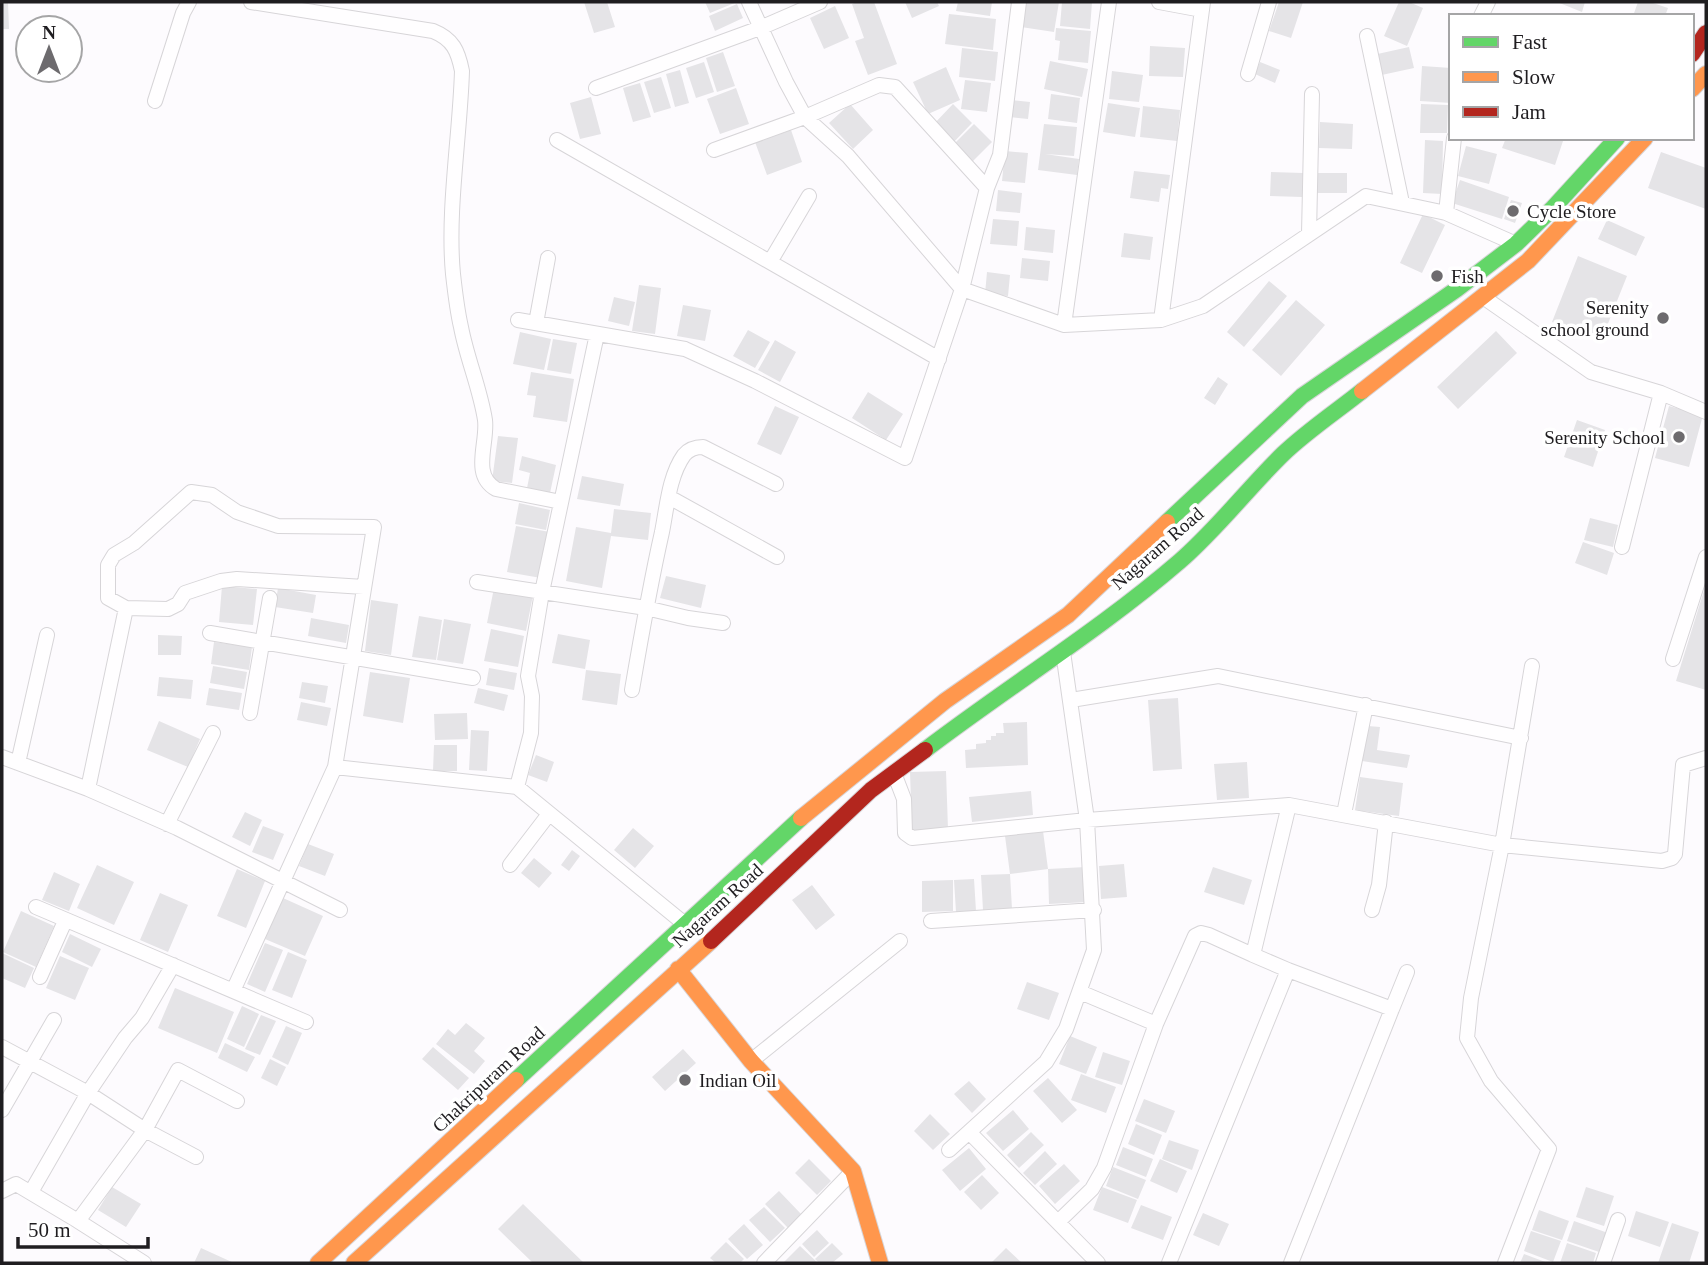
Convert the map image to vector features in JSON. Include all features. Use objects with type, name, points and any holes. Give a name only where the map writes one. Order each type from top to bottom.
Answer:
[{"type":"main road","points":[[1694,51],[1706,33]]},
{"type":"main road","points":[[1694,87],[1706,74]]},
{"type":"main road","name":"Nagaram Road","points":[[686,925],[813,807],[945,701],[1068,615],[1302,396],[1457,289],[1516,243],[1553,208],[1615,140]]},
{"type":"main road","name":"Nagaram Road","points":[[678,969],[721,933],[872,790],[989,701],[1063,652],[1180,561],[1211,532],[1285,452],[1528,261],[1643,140]]},
{"type":"main road","points":[[1409,323],[1422,342]]},
{"type":"main road","name":"Chakripuram Road","points":[[322,1262],[686,925]]},
{"type":"main road","points":[[354,1263],[621,1024],[678,969],[751,1061],[853,1171],[880,1263]]},
{"type":"street","points":[[155,101],[183,13],[189,2]]},
{"type":"street","points":[[251,2],[433,31],[447,37],[453,45],[459,55],[462,71],[452,223],[453,272],[461,327],[486,425],[482,462],[484,477],[488,484],[496,489],[561,502]]},
{"type":"street","points":[[749,2],[805,117],[848,156],[962,289],[1064,325],[1161,320],[1203,306],[1366,196],[1446,213],[1516,243]]},
{"type":"street","points":[[596,88],[760,28],[820,2]]},
{"type":"street","points":[[518,320],[685,349],[755,381],[905,458],[962,289],[987,188],[1000,155],[1019,2]]},
{"type":"street","points":[[1064,325],[1109,2]]},
{"type":"street","points":[[1159,2],[1203,6],[1161,320]]},
{"type":"street","points":[[1248,74],[1269,2]]},
{"type":"street","points":[[1367,36],[1402,203]]},
{"type":"street","points":[[714,150],[805,117],[879,85],[895,88],[987,188]]},
{"type":"street","points":[[1309,234],[1312,94]]},
{"type":"street","points":[[557,140],[939,359]]},
{"type":"street","points":[[1446,213],[1454,140]]},
{"type":"street","points":[[770,262],[809,196]]},
{"type":"street","points":[[536,323],[548,258]]},
{"type":"street","points":[[1483,297],[1591,372],[1661,393],[1706,412]]},
{"type":"street","points":[[517,787],[531,733],[532,696],[528,676],[542,592],[597,334]]},
{"type":"street","points":[[1622,547],[1661,393]]},
{"type":"street","points":[[632,690],[669,496],[684,455],[695,447],[703,447],[776,484]]},
{"type":"street","points":[[233,991],[335,766],[374,527],[278,526],[237,512],[212,495],[191,492],[139,538],[114,555],[108,565],[108,598],[126,608],[168,609],[178,604],[185,593],[221,581],[237,579],[364,587]]},
{"type":"street","points":[[669,496],[777,557]]},
{"type":"street","points":[[1673,659],[1706,557]]},
{"type":"street","points":[[477,583],[646,608],[723,623]]},
{"type":"street","points":[[250,713],[270,598]]},
{"type":"street","points":[[88,789],[126,608]]},
{"type":"street","points":[[210,633],[473,678]]},
{"type":"street","points":[[18,763],[47,635]]},
{"type":"street","points":[[949,1150],[1046,1062],[1066,1029],[1094,950],[1094,910],[1087,820],[1063,652]]},
{"type":"street","points":[[1505,1263],[1549,1149],[1490,1081],[1467,1038],[1471,998],[1502,845],[1532,666]]},
{"type":"street","points":[[1071,700],[1218,676],[1521,738]]},
{"type":"street","points":[[1344,814],[1366,705]]},
{"type":"street","points":[[167,824],[213,733]]},
{"type":"street","points":[[2,757],[88,789],[167,824],[340,910]]},
{"type":"street","points":[[894,773],[904,799],[905,833],[912,838],[1087,820],[1289,805],[1502,845],[1668,860],[1675,854],[1681,770],[1683,765],[1706,758]]},
{"type":"street","points":[[335,766],[517,787],[686,925]]},
{"type":"street","points":[[1253,955],[1289,805]]},
{"type":"street","points":[[510,865],[550,814]]},
{"type":"street","points":[[1372,910],[1380,885],[1386,822]]},
{"type":"street","points":[[36,907],[306,1022]]},
{"type":"street","points":[[931,921],[1094,910]]},
{"type":"street","points":[[40,977],[65,921]]},
{"type":"street","points":[[1059,1221],[1092,1189],[1104,1168],[1156,1024],[1195,936],[1201,933],[1209,935],[1288,970],[1392,1009]]},
{"type":"street","points":[[751,1061],[900,940]]},
{"type":"street","points":[[31,1192],[88,1093],[125,1038],[142,1018],[173,965]]},
{"type":"street","points":[[1169,1263],[1288,970]]},
{"type":"street","points":[[1291,1263],[1407,972]]},
{"type":"street","points":[[1080,992],[1156,1024]]},
{"type":"street","points":[[2,1110],[54,1020]]},
{"type":"street","points":[[2,1047],[88,1093],[196,1157]]},
{"type":"street","points":[[78,1221],[145,1129],[178,1070],[237,1101]]},
{"type":"street","points":[[969,1132],[1098,1263]]},
{"type":"street","points":[[765,1263],[853,1171]]},
{"type":"street","points":[[2,1191],[16,1184],[145,1263]]},
{"type":"street","points":[[1603,1263],[1618,1220]]},
{"type":"building","points":[[2,2],[8,2],[9,29],[2,29]]},
{"type":"building","points":[[584,2],[607,2],[615,27],[594,33]]},
{"type":"building","points":[[705,2],[737,2],[710,13]]},
{"type":"building","points":[[874,2],[897,64],[868,75],[855,41],[864,38],[852,4]]},
{"type":"building","points":[[905,2],[937,2],[939,6],[912,18]]},
{"type":"building","points":[[958,2],[992,2],[990,16],[956,11]]},
{"type":"building","points":[[1025,2],[1059,2],[1054,32],[1021,27]]},
{"type":"building","points":[[1062,2],[1092,2],[1090,29],[1060,26]]},
{"type":"building","points":[[1279,2],[1303,2],[1291,38],[1269,31]]},
{"type":"building","points":[[1399,2],[1409,2],[1423,8],[1407,46],[1384,36]]},
{"type":"building","points":[[1557,2],[1585,2],[1582,12]]},
{"type":"building","points":[[1638,2],[1650,2],[1668,8],[1666,14],[1634,14]]},
{"type":"building","points":[[737,4],[743,18],[715,31],[709,16]]},
{"type":"building","points":[[835,6],[849,38],[824,49],[810,18]]},
{"type":"building","points":[[949,14],[996,19],[993,50],[945,44]]},
{"type":"building","points":[[1056,28],[1091,31],[1088,63],[1058,60],[1060,41],[1055,40]]},
{"type":"building","points":[[1150,46],[1185,48],[1183,77],[1149,76]]},
{"type":"building","points":[[1409,47],[1414,68],[1377,76],[1373,55]]},
{"type":"building","points":[[962,48],[998,52],[995,81],[959,77]]},
{"type":"building","points":[[723,52],[735,86],[717,92],[706,58]]},
{"type":"building","points":[[1050,61],[1088,69],[1082,97],[1044,89]]},
{"type":"building","points":[[704,62],[714,92],[696,98],[686,68]]},
{"type":"building","points":[[1260,62],[1280,70],[1275,83],[1255,74]]},
{"type":"building","points":[[1422,66],[1449,68],[1449,103],[1420,101]]},
{"type":"building","points":[[946,67],[960,100],[928,114],[913,82]]},
{"type":"building","points":[[680,70],[689,103],[675,107],[666,74]]},
{"type":"building","points":[[1112,71],[1143,75],[1139,102],[1109,99]]},
{"type":"building","points":[[661,77],[671,108],[654,113],[644,82]]},
{"type":"building","points":[[965,80],[991,83],[987,112],[961,109]]},
{"type":"building","points":[[640,83],[651,117],[633,122],[623,88]]},
{"type":"building","points":[[736,88],[749,124],[720,134],[707,99]]},
{"type":"building","points":[[1051,94],[1080,98],[1077,123],[1048,119]]},
{"type":"building","points":[[591,97],[601,134],[580,139],[570,103]]},
{"type":"building","points":[[1011,100],[1030,102],[1028,119],[1010,117]]},
{"type":"building","points":[[1108,103],[1140,108],[1135,137],[1103,132]]},
{"type":"building","points":[[850,104],[873,130],[853,149],[829,123]]},
{"type":"building","points":[[953,104],[972,123],[952,144],[932,126]]},
{"type":"building","points":[[1421,104],[1448,105],[1447,133],[1420,133]]},
{"type":"building","points":[[1143,106],[1180,110],[1177,141],[1140,137]]},
{"type":"building","points":[[1320,122],[1353,124],[1352,149],[1319,148]]},
{"type":"building","points":[[974,124],[992,142],[972,162],[954,144]]},
{"type":"building","points":[[1044,124],[1077,127],[1074,156],[1045,154],[1079,159],[1077,175],[1038,170]]},
{"type":"building","points":[[791,130],[802,162],[767,175],[755,142]]},
{"type":"building","points":[[1425,140],[1443,141],[1442,194],[1423,193]]},
{"type":"building","points":[[1505,140],[1563,140],[1555,165],[1502,148]]},
{"type":"building","points":[[1466,146],[1497,154],[1489,184],[1458,176]]},
{"type":"building","points":[[1005,151],[1028,153],[1025,183],[1002,181]]},
{"type":"building","points":[[1661,152],[1706,168],[1706,209],[1648,188]]},
{"type":"building","points":[[1134,171],[1170,175],[1168,189],[1161,188],[1159,202],[1130,198]]},
{"type":"building","points":[[1271,172],[1303,173],[1302,197],[1270,196]]},
{"type":"building","points":[[1315,173],[1347,173],[1347,193],[1315,193]]},
{"type":"building","points":[[1460,180],[1509,197],[1502,219],[1452,203]]},
{"type":"building","points":[[998,190],[1022,193],[1020,213],[996,211]]},
{"type":"building","name":"Cycle Store","points":[[1511,200],[1522,203],[1515,223],[1504,219]]},
{"type":"building","points":[[1423,214],[1445,225],[1422,273],[1400,263]]},
{"type":"building","points":[[993,219],[1019,221],[1017,246],[990,244]]},
{"type":"building","points":[[1607,220],[1645,237],[1636,256],[1598,239]]},
{"type":"building","points":[[1026,227],[1055,230],[1053,253],[1024,250]]},
{"type":"building","points":[[1124,233],[1153,237],[1150,260],[1121,257]]},
{"type":"building","points":[[1578,256],[1627,276],[1601,341],[1552,322]]},
{"type":"building","points":[[1022,258],[1050,261],[1048,281],[1020,278]]},
{"type":"building","points":[[987,272],[1010,275],[1008,296],[985,294]]},
{"type":"building","points":[[1269,281],[1287,296],[1244,347],[1227,332]]},
{"type":"building","points":[[639,285],[661,288],[655,334],[632,331]]},
{"type":"building","points":[[614,297],[635,302],[629,326],[608,321]]},
{"type":"building","points":[[1296,300],[1325,325],[1281,376],[1252,350]]},
{"type":"building","points":[[683,305],[711,310],[705,341],[677,336]]},
{"type":"building","points":[[748,330],[770,342],[755,368],[733,356]]},
{"type":"building","points":[[1496,331],[1517,353],[1458,409],[1437,387]]},
{"type":"building","points":[[520,332],[551,339],[544,370],[513,364]]},
{"type":"building","points":[[553,339],[577,343],[571,374],[547,370]]},
{"type":"building","points":[[775,340],[796,352],[780,382],[758,370]]},
{"type":"building","points":[[531,372],[574,379],[567,422],[533,417],[536,396],[527,395]]},
{"type":"building","points":[[1218,377],[1228,384],[1215,405],[1204,398]]},
{"type":"building","points":[[868,392],[903,414],[886,440],[852,418]]},
{"type":"building","points":[[775,406],[799,417],[781,455],[757,444]]},
{"type":"building","name":"Serenity School","points":[[1669,406],[1703,415],[1689,467],[1655,458]]},
{"type":"building","points":[[1577,420],[1605,430],[1593,467],[1564,457]]},
{"type":"building","points":[[498,436],[518,438],[512,483],[492,481]]},
{"type":"building","points":[[522,456],[556,465],[550,493],[527,488],[530,473],[519,470]]},
{"type":"building","points":[[582,476],[624,484],[620,506],[577,499]]},
{"type":"building","points":[[519,503],[550,510],[546,530],[515,524]]},
{"type":"building","points":[[614,509],[651,513],[648,540],[611,536],[602,588],[566,581],[576,527],[611,533]]},
{"type":"building","points":[[1590,518],[1618,525],[1613,547],[1584,540]]},
{"type":"building","points":[[516,526],[550,532],[541,578],[507,572]]},
{"type":"building","points":[[1583,542],[1614,553],[1607,575],[1575,563]]},
{"type":"building","points":[[666,576],[706,585],[701,608],[660,598]]},
{"type":"building","points":[[1706,584],[1706,690],[1676,681]]},
{"type":"building","points":[[222,586],[257,589],[253,625],[219,622]]},
{"type":"building","points":[[278,588],[316,595],[313,613],[275,607]]},
{"type":"building","points":[[494,588],[533,595],[526,631],[487,623]]},
{"type":"building","points":[[371,600],[398,604],[391,655],[365,651]]},
{"type":"building","points":[[419,616],[442,620],[436,660],[412,657]]},
{"type":"building","points":[[311,618],[349,625],[346,643],[308,636]]},
{"type":"building","points":[[444,619],[471,624],[463,664],[437,660]]},
{"type":"building","points":[[491,629],[524,636],[518,667],[484,661]]},
{"type":"building","points":[[558,634],[590,640],[585,669],[552,663]]},
{"type":"building","points":[[158,635],[182,636],[181,655],[158,655]]},
{"type":"building","points":[[214,642],[252,647],[249,670],[211,664]]},
{"type":"building","points":[[213,666],[247,672],[244,689],[210,683]]},
{"type":"building","points":[[489,668],[517,673],[514,690],[486,685]]},
{"type":"building","points":[[586,670],[621,674],[617,705],[582,700]]},
{"type":"building","points":[[370,672],[410,678],[403,723],[363,716]]},
{"type":"building","points":[[159,677],[193,680],[191,699],[157,696]]},
{"type":"building","points":[[302,682],[328,686],[325,703],[299,698]]},
{"type":"building","points":[[209,688],[242,693],[239,710],[206,705]]},
{"type":"building","points":[[478,688],[508,695],[504,711],[474,703]]},
{"type":"building","points":[[1178,698],[1182,769],[1153,771],[1148,700]]},
{"type":"building","points":[[301,702],[331,708],[327,726],[297,720]]},
{"type":"building","points":[[467,713],[468,739],[435,740],[434,714]]},
{"type":"building","points":[[159,721],[200,739],[188,767],[147,750]]},
{"type":"building","points":[[1027,722],[1028,765],[966,768],[965,750],[976,749],[976,744],[986,743],[986,740],[991,740],[991,736],[996,736],[996,733],[1004,733],[1003,723]]},
{"type":"building","points":[[1368,726],[1380,727],[1377,750],[1410,755],[1407,768],[1362,761]]},
{"type":"building","points":[[471,730],[489,731],[487,771],[469,770]]},
{"type":"building","points":[[434,745],[457,745],[457,771],[433,771]]},
{"type":"building","points":[[536,755],[554,762],[547,782],[528,775]]},
{"type":"building","points":[[1247,762],[1249,798],[1217,800],[1214,764]]},
{"type":"building","points":[[946,771],[948,829],[912,831],[910,772]]},
{"type":"building","points":[[1360,777],[1403,783],[1399,816],[1355,810]]},
{"type":"building","points":[[1031,791],[1033,815],[972,822],[969,797]]},
{"type":"building","points":[[245,812],[262,820],[250,846],[232,837]]},
{"type":"building","points":[[263,826],[284,834],[273,860],[252,852]]},
{"type":"building","points":[[633,828],[654,846],[635,868],[614,850]]},
{"type":"building","points":[[1043,831],[1048,869],[1010,874],[1005,836]]},
{"type":"building","points":[[308,844],[334,854],[325,876],[299,866]]},
{"type":"building","points":[[572,850],[580,856],[569,871],[561,865]]},
{"type":"building","points":[[534,858],[552,873],[539,888],[521,873]]},
{"type":"building","points":[[1124,864],[1127,897],[1101,899],[1099,866]]},
{"type":"building","points":[[97,865],[134,882],[114,925],[77,908]]},
{"type":"building","points":[[1086,867],[1088,902],[1049,904],[1048,869]]},
{"type":"building","points":[[1213,867],[1252,880],[1244,905],[1204,892]]},
{"type":"building","points":[[237,869],[265,881],[246,928],[217,916]]},
{"type":"building","points":[[54,872],[80,884],[69,911],[42,900]]},
{"type":"building","points":[[1010,874],[1012,909],[983,910],[981,875]]},
{"type":"building","points":[[974,879],[976,911],[956,912],[954,880]]},
{"type":"building","points":[[953,880],[953,911],[922,912],[922,881]]},
{"type":"building","points":[[812,885],[835,915],[816,930],[792,900]]},
{"type":"building","points":[[160,893],[188,905],[168,952],[140,940]]},
{"type":"building","points":[[283,898],[323,916],[305,956],[265,939]]},
{"type":"building","points":[[21,911],[54,926],[36,967],[3,952]]},
{"type":"building","points":[[70,934],[101,949],[92,967],[62,952]]},
{"type":"building","points":[[265,943],[283,950],[265,992],[247,984]]},
{"type":"building","points":[[288,952],[307,960],[292,998],[272,990]]},
{"type":"building","points":[[2,953],[34,968],[25,988],[2,978]]},
{"type":"building","points":[[60,956],[89,968],[75,1000],[46,988]]},
{"type":"building","points":[[1027,982],[1059,993],[1049,1020],[1017,1009]]},
{"type":"building","points":[[175,988],[234,1012],[217,1053],[158,1028]]},
{"type":"building","points":[[242,1006],[259,1014],[244,1047],[227,1039]]},
{"type":"building","points":[[261,1015],[276,1021],[260,1055],[245,1049]]},
{"type":"building","points":[[466,1023],[485,1038],[474,1051],[485,1061],[474,1074],[436,1044],[448,1029],[455,1035]]},
{"type":"building","points":[[286,1026],[302,1033],[288,1065],[272,1057]]},
{"type":"building","points":[[1070,1036],[1097,1047],[1086,1074],[1059,1064]]},
{"type":"building","points":[[225,1043],[255,1057],[247,1072],[218,1058]]},
{"type":"building","points":[[433,1047],[469,1078],[458,1090],[422,1059]]},
{"type":"building","points":[[683,1049],[696,1063],[665,1091],[652,1077]]},
{"type":"building","points":[[1103,1052],[1130,1061],[1122,1085],[1095,1077]]},
{"type":"building","points":[[270,1059],[286,1067],[277,1086],[261,1078]]},
{"type":"building","points":[[1081,1074],[1116,1087],[1106,1113],[1071,1100]]},
{"type":"building","points":[[1048,1078],[1077,1110],[1062,1123],[1033,1091]]},
{"type":"building","points":[[969,1081],[986,1099],[972,1113],[954,1094]]},
{"type":"building","points":[[1144,1099],[1175,1111],[1166,1133],[1135,1121]]},
{"type":"building","points":[[1013,1110],[1029,1129],[1003,1151],[986,1133]]},
{"type":"building","points":[[930,1114],[950,1134],[933,1150],[914,1131]]},
{"type":"building","points":[[1136,1124],[1162,1135],[1154,1155],[1128,1144]]},
{"type":"building","points":[[1031,1132],[1044,1145],[1019,1168],[1007,1155]]},
{"type":"building","points":[[1169,1140],[1199,1150],[1192,1170],[1162,1159]]},
{"type":"building","points":[[1123,1147],[1153,1159],[1146,1177],[1116,1165]]},
{"type":"building","points":[[969,1148],[986,1169],[960,1191],[942,1170]]},
{"type":"building","points":[[1045,1151],[1057,1164],[1035,1185],[1023,1173]]},
{"type":"building","points":[[809,1159],[831,1181],[817,1195],[795,1173]]},
{"type":"building","points":[[1160,1159],[1187,1171],[1177,1193],[1150,1181]]},
{"type":"building","points":[[1064,1164],[1080,1181],[1055,1204],[1039,1186]]},
{"type":"building","points":[[1113,1167],[1146,1180],[1138,1199],[1106,1186]]},
{"type":"building","points":[[982,1175],[999,1193],[981,1210],[964,1192]]},
{"type":"building","points":[[112,1187],[141,1204],[126,1227],[98,1210]]},
{"type":"building","points":[[1102,1187],[1137,1200],[1128,1223],[1093,1210]]},
{"type":"building","points":[[1586,1187],[1614,1196],[1604,1226],[1576,1217]]},
{"type":"building","points":[[779,1191],[802,1215],[788,1228],[765,1204]]},
{"type":"building","points":[[523,1204],[584,1263],[533,1263],[498,1229]]},
{"type":"building","points":[[1141,1205],[1172,1217],[1163,1240],[1131,1228]]},
{"type":"building","points":[[764,1207],[785,1228],[770,1242],[749,1220]]},
{"type":"building","points":[[1539,1210],[1569,1221],[1562,1240],[1532,1230]]},
{"type":"building","points":[[1636,1211],[1669,1222],[1660,1247],[1628,1236]]},
{"type":"building","points":[[1203,1213],[1229,1224],[1219,1246],[1193,1235]]},
{"type":"building","points":[[1574,1221],[1608,1233],[1602,1253],[1567,1241]]},
{"type":"building","points":[[1672,1223],[1699,1232],[1689,1263],[1658,1263]]},
{"type":"building","points":[[744,1224],[763,1245],[747,1259],[728,1239]]},
{"type":"building","points":[[817,1230],[829,1243],[814,1257],[802,1244]]},
{"type":"building","points":[[1531,1231],[1561,1241],[1553,1262],[1524,1251]]},
{"type":"building","points":[[726,1242],[744,1259],[740,1263],[716,1263],[710,1258]]},
{"type":"building","points":[[832,1243],[843,1254],[832,1263],[819,1263],[815,1259]]},
{"type":"building","points":[[1567,1243],[1596,1253],[1593,1263],[1560,1263]]},
{"type":"building","points":[[800,1246],[818,1263],[783,1263]]},
{"type":"building","points":[[201,1248],[234,1263],[194,1263]]},
{"type":"building","points":[[1006,1248],[1022,1263],[991,1263]]},
{"type":"building","points":[[1524,1254],[1548,1263],[1520,1263]]},
{"type":"traffic: fast","points":[[1167,522],[1302,396],[1457,289],[1516,244],[1615,140]]},
{"type":"traffic: fast","points":[[925,750],[1150,586],[1207,535],[1283,454],[1362,391]]},
{"type":"traffic: fast","points":[[516,1080],[801,818]]},
{"type":"traffic: slow","points":[[1694,87],[1706,74]]},
{"type":"traffic: slow","points":[[1362,391],[1528,261],[1643,140]]},
{"type":"traffic: slow","points":[[801,818],[945,701],[1068,615],[1167,522]]},
{"type":"traffic: slow","points":[[354,1263],[711,941]]},
{"type":"traffic: slow","points":[[678,969],[751,1061],[853,1171],[880,1263]]},
{"type":"traffic: slow","points":[[318,1263],[516,1080]]},
{"type":"traffic: jam","points":[[1694,51],[1706,33]]},
{"type":"traffic: jam","points":[[711,941],[871,790],[925,750]]},
{"type":"place","name":"Cycle Store","points":[[1513,211]]},
{"type":"place","name":"Fish","points":[[1437,276]]},
{"type":"place","name":"Serenity school ground","points":[[1663,318]]},
{"type":"place","name":"Serenity School","points":[[1679,437]]},
{"type":"place","name":"Indian Oil","points":[[685,1080]]}]
